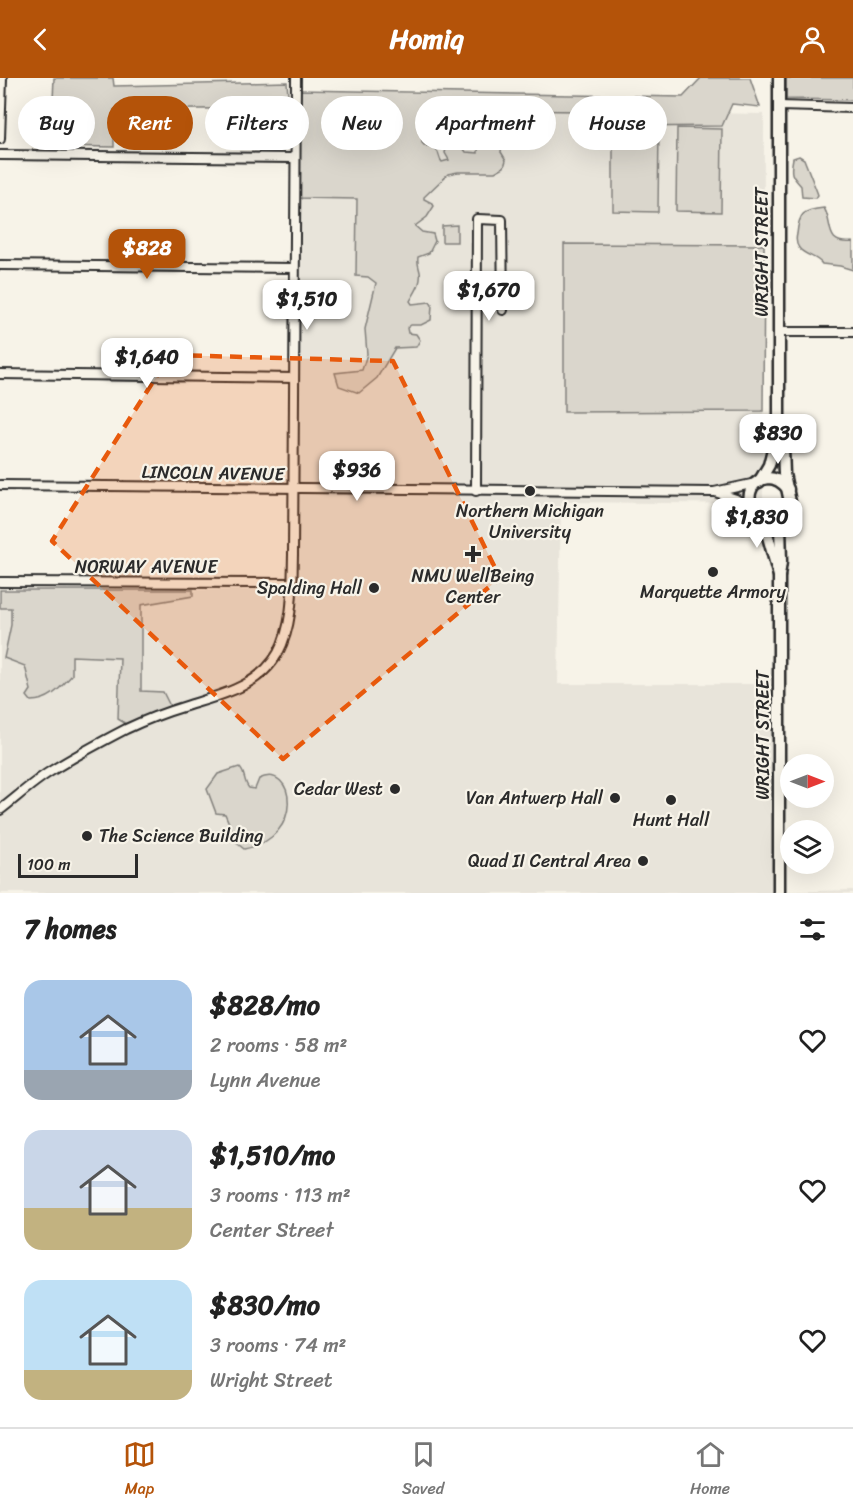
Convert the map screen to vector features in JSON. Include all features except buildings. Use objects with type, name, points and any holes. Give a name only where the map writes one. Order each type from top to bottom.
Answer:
[{"type":"main road","name":"WRIGHT STREET","points":[[779,78],[779,426],[788,490]]},
{"type":"main road","name":"WRIGHT STREET","points":[[757,482],[769,465],[779,426]]},
{"type":"main road","points":[[767,478],[774,479],[788,490],[790,502],[785,513],[774,520],[762,519],[752,511],[750,493],[757,482],[767,478]]},
{"type":"main road","name":"WRIGHT STREET","points":[[752,511],[767,533],[779,576]]},
{"type":"main road","name":"WRIGHT STREET","points":[[779,893],[779,576],[782,562],[779,531],[785,513]]},
{"type":"street","points":[[0,139],[2,78]]},
{"type":"street","points":[[0,810],[49,772],[122,732],[175,710],[239,689],[268,666],[286,634],[291,613],[294,489],[296,78]]},
{"type":"street","points":[[778,106],[853,108]]},
{"type":"street","points":[[0,155],[296,158]]},
{"type":"street","points":[[476,490],[477,219],[502,220],[503,310]]},
{"type":"street","points":[[0,265],[294,268]]},
{"type":"street","points":[[779,332],[853,332]]},
{"type":"street","points":[[0,374],[294,378]]},
{"type":"street","name":"LINCOLN AVENUE","points":[[0,485],[714,492],[757,482]]},
{"type":"street","name":"LINCOLN AVENUE","points":[[714,492],[736,500],[752,511]]},
{"type":"street","name":"NORWAY AVENUE","points":[[0,582],[292,583]]},
{"type":"highlighted area","points":[[170,355],[393,361],[500,578],[283,759],[52,541]]},
{"type":"shaded area","points":[[54,78],[113,78],[114,86],[287,82],[288,96],[205,96],[205,109],[193,109],[193,96],[107,96],[107,147],[95,147],[95,96],[53,96]]},
{"type":"shaded area","points":[[701,78],[750,78],[760,107],[732,104],[722,126],[667,127],[667,97],[683,97]]},
{"type":"shaded area","points":[[786,78],[853,78],[853,100],[786,99]]},
{"type":"shaded area","points":[[300,90],[628,96],[568,96],[568,111],[556,111],[556,96],[415,96],[415,150],[437,150],[442,162],[449,160],[446,150],[478,153],[478,150],[501,150],[506,160],[504,167],[495,172],[448,174],[424,197],[434,206],[427,217],[415,226],[422,232],[433,234],[435,241],[429,253],[418,257],[420,280],[410,301],[412,304],[430,302],[432,305],[431,320],[407,328],[408,333],[416,334],[420,340],[416,347],[395,348],[377,378],[359,393],[339,386],[335,373],[362,370],[367,354],[365,329],[376,283],[368,277],[356,276],[357,199],[297,198],[298,150],[309,150],[309,96],[300,96]]},
{"type":"shaded area","name":"Northern Michigan University","points":[[309,107],[321,107],[321,150],[403,150],[403,109],[415,109],[415,150],[556,150],[556,111],[568,111],[568,150],[667,150],[667,113],[764,114],[763,504],[561,502],[558,684],[779,684],[780,892],[853,890],[853,893],[0,893],[0,590],[279,590],[297,570],[295,150],[309,150]]},
{"type":"shaded area","points":[[677,128],[722,129],[721,212],[676,211]]},
{"type":"shaded area","points":[[613,150],[659,150],[658,212],[613,211]]},
{"type":"shaded area","points":[[799,156],[804,159],[818,195],[816,198],[802,197],[801,186],[792,174],[793,158]]},
{"type":"shaded area","points":[[824,208],[833,237],[844,242],[853,242],[853,270],[822,264],[798,246],[796,237],[803,214]]},
{"type":"shaded area","points":[[457,225],[457,242],[442,242],[442,226]]},
{"type":"shaded area","points":[[564,244],[764,245],[763,411],[564,412]]},
{"type":"shaded area","points":[[0,590],[193,590],[193,596],[141,605],[141,691],[163,692],[170,706],[126,724],[118,719],[120,658],[72,656],[72,675],[49,696],[31,701],[27,696],[31,690],[25,666],[4,658],[11,625],[11,608],[0,608]]},
{"type":"shaded area","points":[[239,767],[249,788],[255,789],[259,779],[271,776],[280,781],[286,790],[288,803],[286,817],[278,831],[264,842],[244,849],[238,844],[225,814],[216,813],[207,789],[218,774]]},
{"type":"place","name":"Northern Michigan University","points":[[530,491]]},
{"type":"place","name":"NMU WellBeing Center","points":[[473,554]]},
{"type":"place","name":"Marquette Armory","points":[[713,572]]},
{"type":"place","name":"Spalding Hall","points":[[374,588]]},
{"type":"place","name":"Cedar West","points":[[395,789]]},
{"type":"place","name":"Van Antwerp Hall","points":[[615,798]]},
{"type":"place","name":"Hunt Hall","points":[[671,800]]},
{"type":"place","name":"The Science Building","points":[[87,836]]},
{"type":"place","name":"Quad II Central Area","points":[[643,861]]}]
